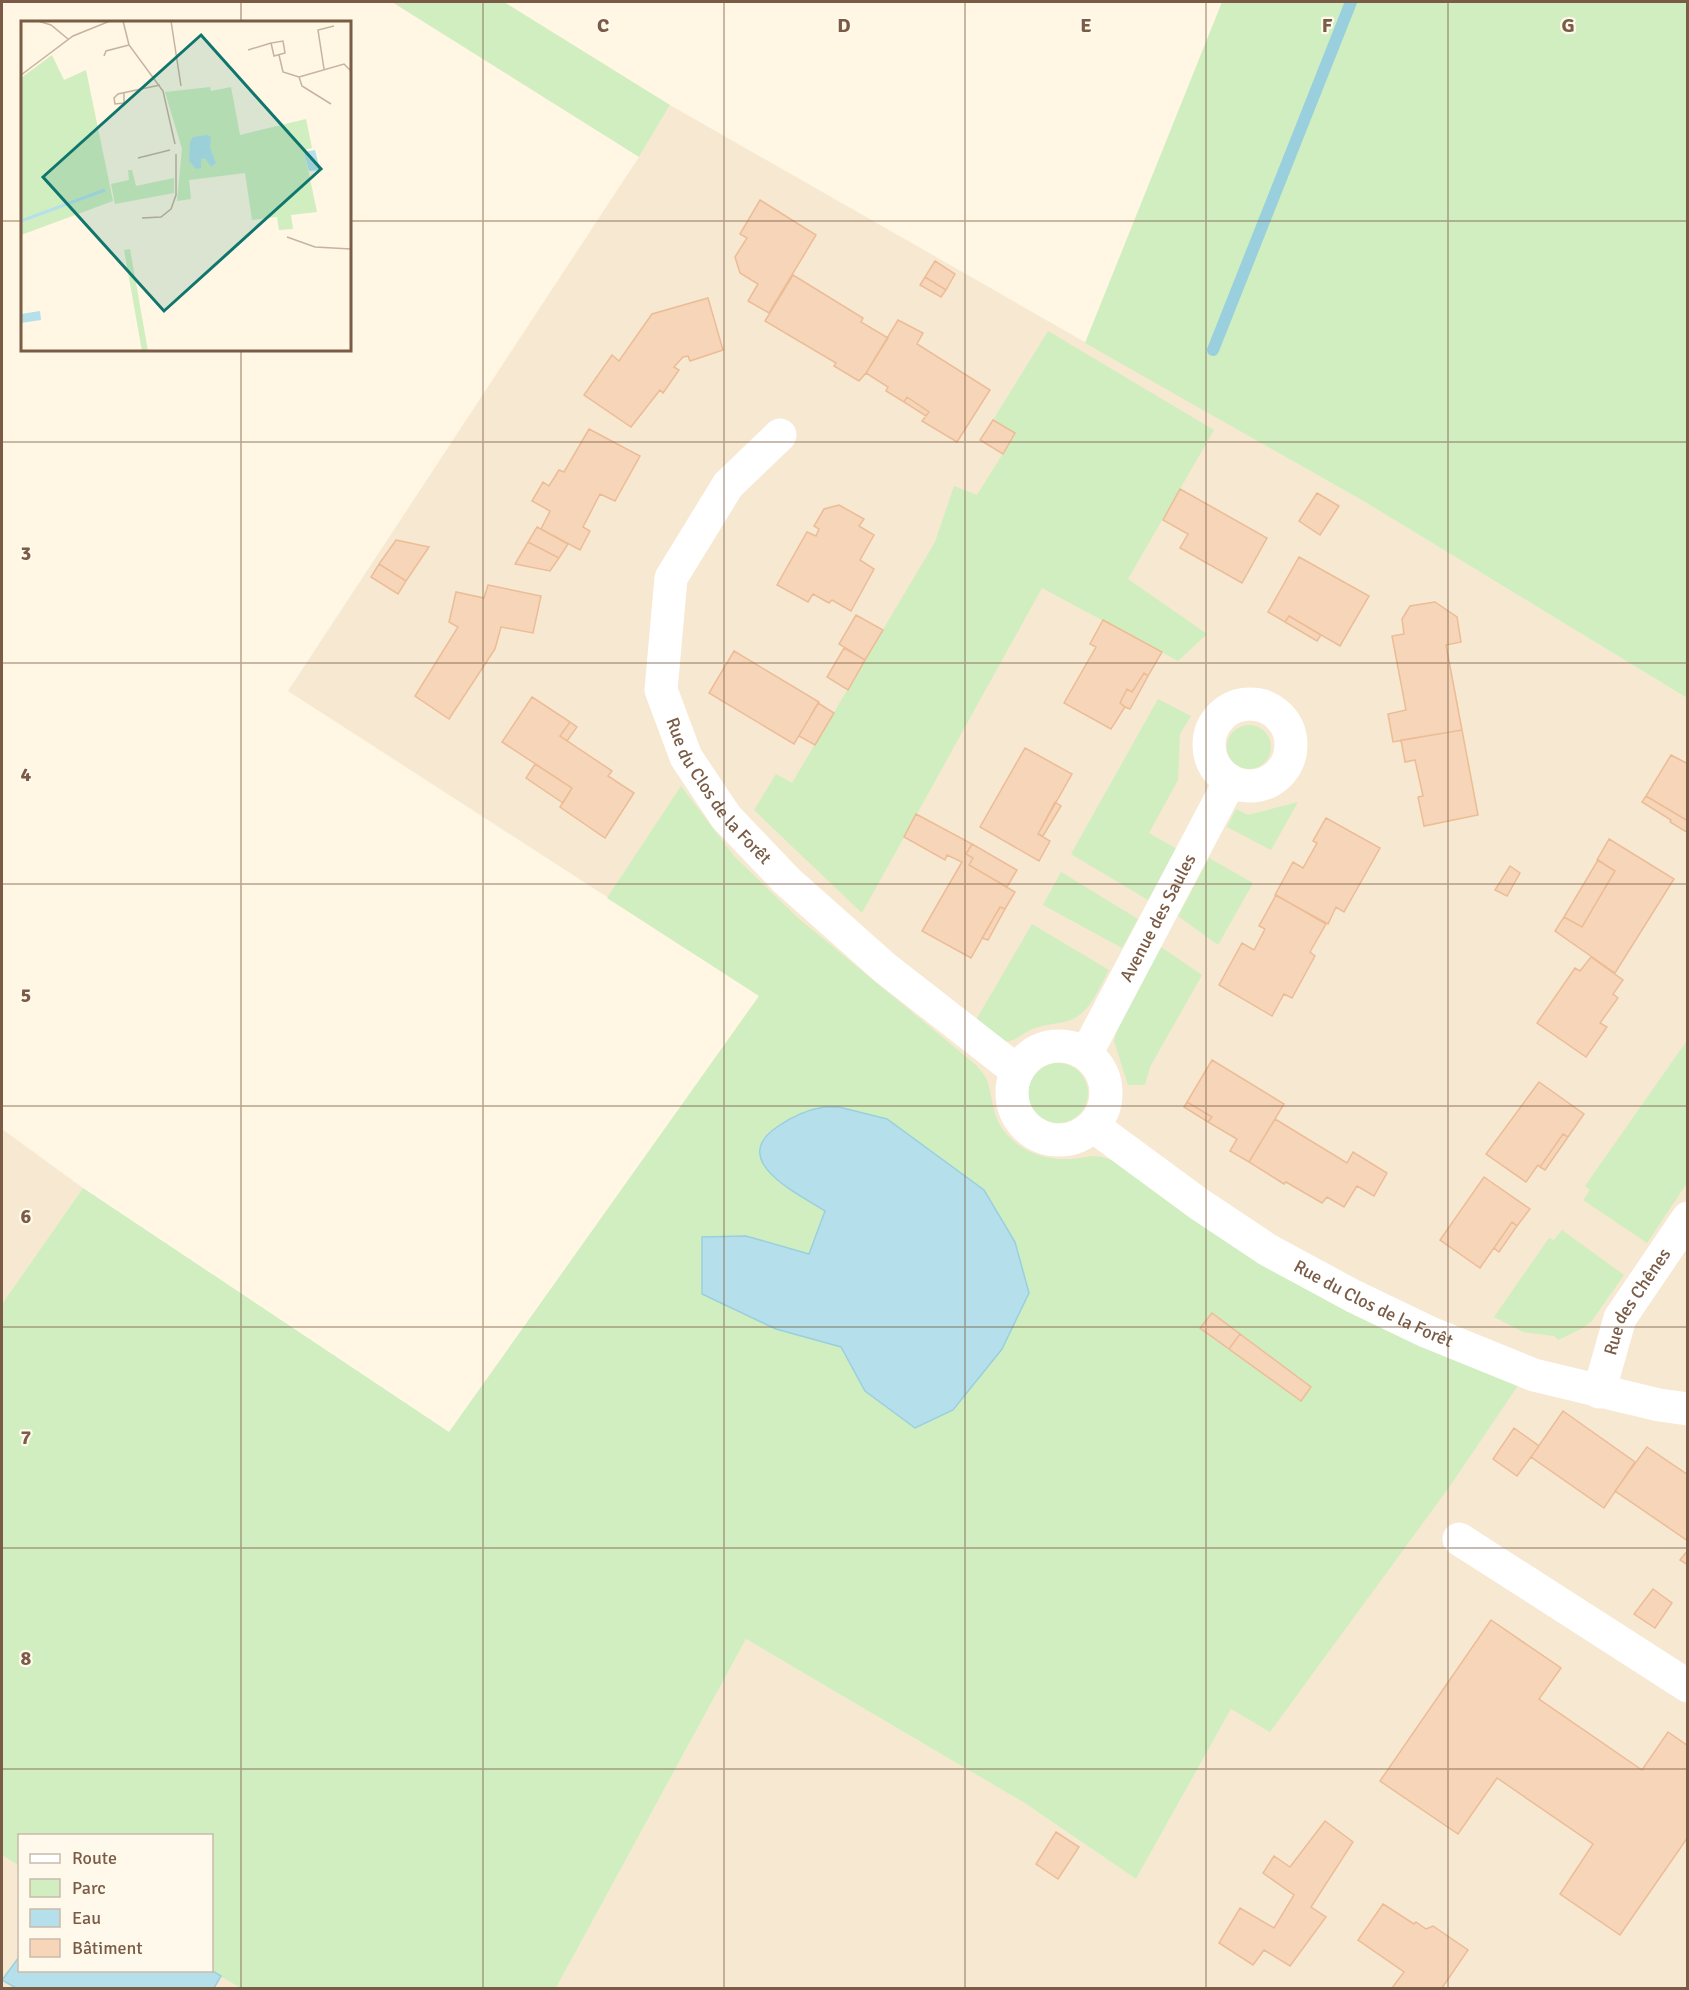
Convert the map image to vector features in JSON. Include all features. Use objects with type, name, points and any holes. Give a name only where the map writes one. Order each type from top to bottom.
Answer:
[{"type":"street","name":"Rue du Clos de la Forêt","points":[[780,435],[728,485],[671,578],[660,690],[686,757],[726,817],[786,880],[885,968],[1017,1071]]},
{"type":"street","name":"Avenue des Saules","points":[[1086,1054],[1230,781]]},
{"type":"street","points":[[1056,1045],[1072,1047],[1086,1054],[1098,1065],[1105,1080],[1107,1097],[1102,1113],[1093,1126],[1081,1135],[1066,1140],[1052,1140],[1031,1131],[1017,1114],[1012,1100],[1012,1085],[1017,1071],[1027,1058],[1040,1049],[1056,1045]]},
{"type":"street","name":"Rue du Clos de la Forêt","points":[[1093,1126],[1199,1204],[1268,1250],[1353,1296],[1428,1332],[1534,1375],[1599,1392],[1688,1409]]},
{"type":"street","name":"Rue des Chênes","points":[[1599,1392],[1620,1318],[1688,1218]]},
{"type":"street","points":[[1459,1539],[1688,1686]]},
{"type":"shaded area","points":[[670,105],[1365,502],[1687,698],[1687,1988],[556,1988],[746,1639],[1026,1804],[1136,1879],[1231,1709],[1270,1731],[759,995],[288,691],[639,157]]},
{"type":"shaded area","points":[[2,1129],[83,1188],[2,1304]]},
{"type":"shaded area","points":[[2,1855],[18,1865],[18,1972],[213,1972],[242,1987],[2,1988]]},
{"type":"green space","points":[[392,2],[504,2],[670,105],[639,157]]},
{"type":"green space","points":[[1222,2],[1687,2],[1687,698],[1365,502],[1085,343]]},
{"type":"green space","points":[[1048,331],[1214,430],[1128,579],[1207,634],[1178,661],[1042,588],[862,913],[754,810],[776,774],[792,783],[935,542],[954,486],[977,495],[1015,434],[993,420]]},
{"type":"green space","points":[[1158,699],[1191,716],[1180,734],[1178,780],[1149,833],[1177,849],[1148,900],[1071,854]]},
{"type":"green space","points":[[1249,725],[1258,726],[1265,731],[1270,738],[1270,756],[1265,763],[1258,768],[1249,769],[1240,768],[1233,763],[1228,756],[1227,747],[1228,738],[1233,731],[1240,726]]},
{"type":"green space","points":[[681,786],[734,856],[798,918],[976,1065],[987,1080],[1000,1125],[1005,1133],[1019,1145],[1044,1157],[1071,1159],[1093,1156],[1114,1161],[1519,1384],[1450,1486],[1270,1732],[1231,1709],[1136,1879],[1026,1804],[746,1639],[556,1988],[241,1988],[213,1972],[213,1834],[18,1834],[18,1865],[2,1855],[2,1304],[83,1188],[449,1432],[759,996],[607,898]]},
{"type":"green space","points":[[1298,802],[1271,850],[1227,827],[1236,809],[1248,815]]},
{"type":"green space","points":[[1209,858],[1253,883],[1218,945],[1178,916]]},
{"type":"green space","points":[[1061,872],[1138,919],[1122,948],[1043,905]]},
{"type":"green space","points":[[1032,924],[1109,970],[1093,1000],[1075,1018],[1039,1027],[1005,1042],[976,1020]]},
{"type":"green space","points":[[1161,947],[1202,975],[1150,1067],[1145,1085],[1128,1085],[1114,1041],[1118,1025]]},
{"type":"green space","points":[[1686,1042],[1687,1183],[1647,1243],[1583,1200],[1590,1190],[1585,1186]]},
{"type":"green space","points":[[1052,1063],[1064,1063],[1075,1068],[1083,1076],[1088,1093],[1086,1105],[1075,1118],[1064,1123],[1052,1123],[1041,1118],[1033,1110],[1028,1099],[1028,1087],[1033,1076],[1041,1068]]},
{"type":"green space","points":[[1562,1230],[1624,1275],[1591,1322],[1558,1340],[1554,1336],[1523,1332],[1494,1317],[1549,1238],[1554,1240]]},
{"type":"water","points":[[824,1107],[839,1107],[887,1119],[984,1190],[1015,1242],[1029,1293],[1002,1349],[953,1410],[915,1428],[865,1391],[841,1347],[776,1329],[702,1294],[702,1237],[746,1236],[809,1254],[825,1211],[772,1175],[763,1164],[760,1152],[764,1140],[777,1127],[799,1114]]},
{"type":"water","points":[[18,1958],[18,1972],[213,1971],[221,1976],[214,1988],[16,1988],[2,1980]]},
{"type":"building","points":[[760,200],[816,235],[769,313],[748,301],[758,284],[740,273],[735,257],[747,238],[740,234]]},
{"type":"building","points":[[935,261],[955,274],[946,290],[925,277]]},
{"type":"building","points":[[793,275],[863,318],[861,322],[888,338],[859,381],[834,366],[836,363],[765,321]]},
{"type":"building","points":[[925,277],[946,290],[941,297],[920,285]]},
{"type":"building","points":[[708,298],[723,350],[690,361],[688,356],[683,357],[674,367],[679,370],[663,393],[660,390],[631,427],[584,395],[612,355],[619,361],[652,314]]},
{"type":"building","points":[[898,320],[923,333],[917,344],[990,390],[957,442],[922,421],[929,412],[907,397],[904,402],[886,391],[888,387],[866,373]]},
{"type":"building","points":[[907,397],[929,412],[926,416],[904,402]]},
{"type":"building","points":[[993,420],[1015,433],[1003,454],[980,440]]},
{"type":"building","points":[[589,429],[640,456],[615,501],[600,494],[583,527],[590,531],[580,550],[541,529],[550,511],[532,501],[543,482],[549,486],[559,470],[564,472]]},
{"type":"building","points":[[1180,489],[1267,538],[1242,583],[1180,548],[1188,534],[1163,520]]},
{"type":"building","points":[[1317,493],[1339,506],[1320,535],[1299,521]]},
{"type":"building","points":[[839,505],[864,519],[859,526],[874,535],[860,560],[874,569],[851,611],[832,600],[829,603],[813,594],[808,602],[777,585],[807,532],[816,536],[819,529],[814,526],[824,509]]},
{"type":"building","points":[[537,527],[568,544],[559,558],[528,542]]},
{"type":"building","points":[[396,540],[429,547],[406,581],[379,564]]},
{"type":"building","points":[[528,542],[559,558],[550,571],[515,564]]},
{"type":"building","points":[[1299,557],[1369,596],[1340,646],[1289,616],[1285,622],[1268,612]]},
{"type":"building","points":[[379,564],[406,581],[398,594],[371,577]]},
{"type":"building","points":[[488,585],[541,596],[533,633],[501,627],[495,649],[449,719],[415,696],[458,627],[449,622],[456,592],[484,598]]},
{"type":"building","points":[[1435,602],[1457,617],[1461,642],[1446,645],[1462,730],[1393,742],[1388,714],[1406,710],[1392,636],[1404,634],[1402,619],[1410,606]]},
{"type":"building","points":[[856,615],[883,630],[865,660],[839,644]]},
{"type":"building","points":[[1289,616],[1321,635],[1317,641],[1285,622]]},
{"type":"building","points":[[1103,620],[1162,652],[1148,676],[1144,673],[1132,692],[1127,689],[1120,703],[1125,707],[1111,729],[1064,703],[1096,647],[1090,644]]},
{"type":"building","points":[[844,648],[865,660],[848,690],[827,677]]},
{"type":"building","points":[[734,651],[819,702],[794,744],[709,693]]},
{"type":"building","points":[[1144,673],[1148,676],[1130,709],[1125,707],[1120,703],[1127,689],[1132,692]]},
{"type":"building","points":[[532,697],[570,722],[560,736],[612,771],[608,776],[634,793],[605,838],[560,807],[572,788],[502,742]]},
{"type":"building","points":[[818,703],[834,713],[815,745],[799,736]]},
{"type":"building","points":[[570,722],[577,727],[567,741],[560,736]]},
{"type":"building","points":[[1462,730],[1478,815],[1424,826],[1418,797],[1423,796],[1415,760],[1405,762],[1401,740]]},
{"type":"building","points":[[1025,748],[1072,774],[1038,834],[1050,841],[1039,861],[980,827]]},
{"type":"building","points":[[1671,755],[1688,764],[1688,821],[1646,796]]},
{"type":"building","points":[[535,764],[572,788],[563,803],[526,778]]},
{"type":"building","points":[[1646,796],[1688,821],[1688,833],[1642,802]]},
{"type":"building","points":[[1055,802],[1061,806],[1043,836],[1038,834]]},
{"type":"building","points":[[916,814],[972,844],[966,854],[973,858],[969,865],[1015,892],[1005,909],[1000,907],[971,958],[922,931],[962,862],[947,855],[945,860],[904,837]]},
{"type":"building","points":[[1326,818],[1380,848],[1344,912],[1336,907],[1328,924],[1275,895],[1293,862],[1303,868],[1317,843],[1313,841]]},
{"type":"building","points":[[1609,839],[1674,879],[1615,973],[1555,931],[1564,917],[1582,927],[1615,871],[1597,860]]},
{"type":"building","points":[[972,844],[1017,870],[1007,887],[969,865],[973,858],[966,854]]},
{"type":"building","points":[[1598,860],[1615,871],[1582,927],[1564,917]]},
{"type":"building","points":[[1510,866],[1520,873],[1507,896],[1495,890]]},
{"type":"building","points":[[1276,895],[1326,924],[1310,952],[1315,956],[1292,998],[1284,994],[1272,1016],[1219,985],[1242,943],[1254,950],[1265,929],[1259,926]]},
{"type":"building","points":[[1000,907],[1005,909],[988,940],[982,938]]},
{"type":"building","points":[[1591,957],[1623,980],[1613,994],[1618,998],[1600,1023],[1607,1027],[1586,1057],[1537,1023],[1575,968],[1580,971]]},
{"type":"building","points":[[1212,1060],[1284,1104],[1249,1162],[1230,1151],[1237,1139],[1208,1122],[1212,1117],[1187,1102]]},
{"type":"building","points":[[1539,1082],[1584,1114],[1568,1137],[1563,1134],[1540,1167],[1538,1165],[1526,1182],[1486,1154]]},
{"type":"building","points":[[1187,1102],[1212,1117],[1208,1122],[1184,1107]]},
{"type":"building","points":[[1275,1119],[1347,1163],[1353,1152],[1387,1173],[1374,1196],[1357,1186],[1344,1207],[1327,1197],[1322,1203],[1286,1182],[1284,1184],[1249,1162]]},
{"type":"building","points":[[1563,1134],[1568,1137],[1545,1170],[1540,1167]]},
{"type":"building","points":[[1484,1177],[1530,1209],[1517,1226],[1512,1222],[1480,1268],[1440,1240]]},
{"type":"building","points":[[1512,1222],[1517,1226],[1499,1252],[1494,1248]]},
{"type":"building","points":[[1212,1313],[1240,1334],[1229,1349],[1200,1328]]},
{"type":"building","points":[[1240,1334],[1311,1387],[1301,1401],[1229,1349]]},
{"type":"building","points":[[1563,1411],[1635,1462],[1604,1508],[1531,1457]]},
{"type":"building","points":[[1514,1428],[1539,1446],[1517,1476],[1493,1459]]},
{"type":"building","points":[[1647,1447],[1688,1475],[1688,1541],[1615,1491]]},
{"type":"building","points":[[1688,1550],[1688,1565],[1680,1560]]},
{"type":"building","points":[[1653,1589],[1672,1603],[1655,1628],[1634,1614]]},
{"type":"building","points":[[1491,1620],[1561,1668],[1539,1699],[1642,1770],[1668,1732],[1688,1746],[1688,1837],[1620,1935],[1560,1894],[1593,1844],[1497,1778],[1458,1834],[1380,1781]]},
{"type":"building","points":[[1325,1821],[1353,1842],[1311,1907],[1326,1917],[1290,1966],[1264,1950],[1253,1965],[1219,1943],[1240,1908],[1274,1928],[1294,1895],[1263,1873],[1274,1856],[1290,1867]]},
{"type":"building","points":[[1056,1832],[1079,1847],[1058,1879],[1036,1864]]},
{"type":"building","points":[[1383,1904],[1414,1924],[1416,1922],[1426,1929],[1433,1926],[1468,1950],[1442,1988],[1392,1988],[1404,1972],[1358,1940]]},
{"type":"waterway","points":[[1213,350],[1351,2]]}]
